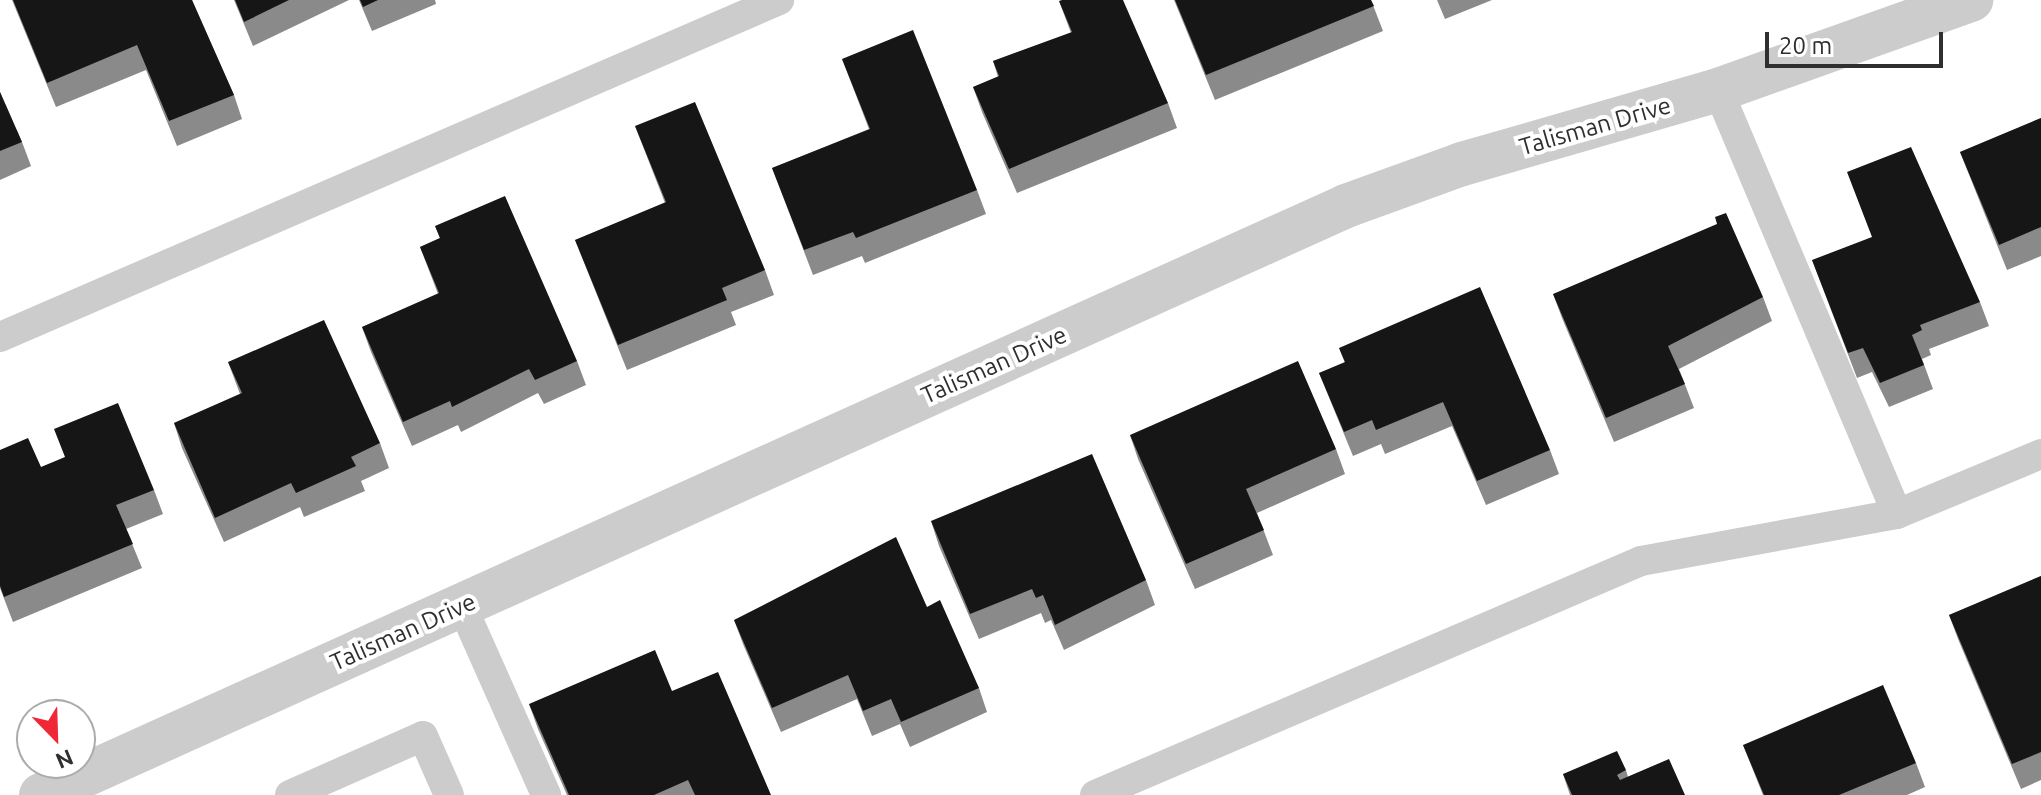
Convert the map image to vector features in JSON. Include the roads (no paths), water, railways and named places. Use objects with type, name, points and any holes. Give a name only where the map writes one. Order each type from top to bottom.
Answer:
[{"type":"street","name":"Talisman Drive","points":[[41,795],[1346,206],[1462,164],[1718,90],[1971,0]]},
{"type":"lane","points":[[0,337],[779,0]]},
{"type":"lane","points":[[1718,90],[1897,514]]},
{"type":"lane","points":[[1095,795],[1641,561],[1897,514],[2041,454]]},
{"type":"lane","points":[[462,606],[546,795]]},
{"type":"lane","points":[[290,795],[423,736],[449,795]]}]
